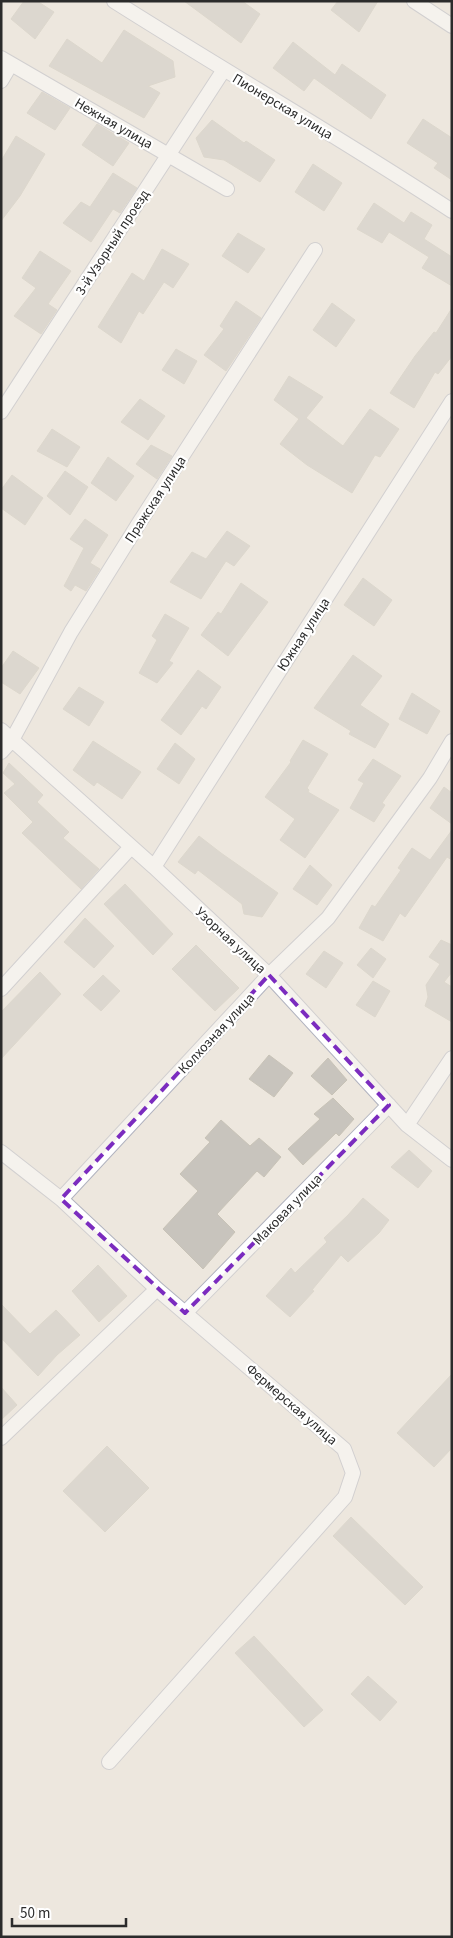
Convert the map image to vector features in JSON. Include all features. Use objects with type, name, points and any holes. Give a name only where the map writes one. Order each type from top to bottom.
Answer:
[{"type":"street","name":"Пионерская улица","points":[[114,1],[223,70],[370,157],[452,211]]},
{"type":"street","points":[[414,1],[452,26]]},
{"type":"street","points":[[1,81],[6,61]]},
{"type":"street","name":"Нежная улица","points":[[6,61],[227,189]]},
{"type":"street","name":"3-й Узорный проезд","points":[[1,412],[223,70]]},
{"type":"street","name":"Пражская улица","points":[[1,752],[12,740],[71,632],[315,250]]},
{"type":"street","name":"Южная улица","points":[[154,867],[452,401]]},
{"type":"street","name":"Узорная улица","points":[[1,730],[154,867],[269,975],[407,1125],[452,1160]]},
{"type":"street","name":"Колхозная улица","points":[[61,1199],[269,975],[328,918],[430,778],[452,741]]},
{"type":"street","points":[[1,989],[131,847]]},
{"type":"street","points":[[407,1125],[452,1058]]},
{"type":"street","name":"Маковая улица","points":[[185,1313],[389,1105]]},
{"type":"street","name":"Фермерская улица","points":[[1,1152],[61,1199],[157,1289],[344,1449],[353,1473],[345,1497],[109,1762]]},
{"type":"street","points":[[1,1438],[157,1289]]},
{"type":"highlighted area","points":[[269,975],[389,1105],[185,1313],[61,1199]]},
{"type":"building","points":[[24,1],[37,1],[54,12],[35,39],[11,19]]},
{"type":"building","points":[[184,1],[242,1],[260,14],[241,43]]},
{"type":"building","points":[[338,1],[378,1],[359,32],[331,10]]},
{"type":"building","points":[[124,30],[173,61],[175,77],[148,86],[160,93],[144,118],[49,66],[67,39],[102,63]]},
{"type":"building","points":[[293,42],[335,75],[342,64],[386,95],[371,119],[314,78],[304,91],[273,68]]},
{"type":"building","points":[[42,92],[70,108],[55,130],[27,113]]},
{"type":"building","points":[[423,119],[452,138],[452,180],[434,168],[438,163],[407,143]]},
{"type":"building","points":[[212,120],[244,143],[246,141],[275,160],[260,182],[224,160],[204,157],[196,138]]},
{"type":"building","points":[[97,124],[129,143],[113,166],[82,145]]},
{"type":"building","points":[[16,136],[45,154],[20,196],[1,221],[1,161]]},
{"type":"building","points":[[313,164],[342,183],[324,211],[295,192]]},
{"type":"building","points":[[113,173],[137,188],[120,213],[113,209],[91,242],[63,223],[81,202],[90,207]]},
{"type":"building","points":[[374,203],[404,223],[411,212],[432,225],[424,239],[452,257],[452,286],[422,268],[429,257],[389,232],[382,243],[357,229]]},
{"type":"building","points":[[238,233],[265,249],[248,273],[222,256]]},
{"type":"building","points":[[162,249],[189,264],[173,288],[164,282],[143,314],[139,311],[121,343],[98,327],[132,273],[144,281]]},
{"type":"building","points":[[40,251],[71,271],[48,304],[57,310],[41,334],[14,316],[36,288],[22,278]]},
{"type":"building","points":[[236,301],[261,318],[226,371],[204,355],[224,329],[220,326]]},
{"type":"building","points":[[332,303],[355,320],[336,347],[313,330]]},
{"type":"building","points":[[452,308],[452,356],[438,374],[435,372],[414,408],[390,393],[415,356],[434,332],[436,333]]},
{"type":"building","points":[[176,349],[197,361],[184,384],[162,370]]},
{"type":"building","points":[[289,376],[323,397],[306,418],[343,446],[370,409],[399,429],[380,457],[375,455],[352,493],[307,465],[280,444],[299,419],[274,400]]},
{"type":"building","points":[[140,399],[165,416],[148,440],[121,422]]},
{"type":"building","points":[[52,429],[80,447],[67,467],[37,451]]},
{"type":"building","points":[[151,445],[172,456],[157,479],[136,464]]},
{"type":"building","points":[[108,457],[134,476],[116,501],[91,483]]},
{"type":"building","points":[[65,471],[88,487],[70,515],[47,496]]},
{"type":"building","points":[[12,475],[43,498],[25,525],[1,508],[1,490]]},
{"type":"building","points":[[85,519],[108,535],[90,563],[100,569],[86,591],[75,585],[71,591],[64,586],[84,548],[70,539]]},
{"type":"building","points":[[227,531],[250,546],[234,566],[226,561],[201,599],[170,582],[192,552],[206,559]]},
{"type":"building","points":[[363,578],[392,600],[374,626],[344,605]]},
{"type":"building","points":[[241,583],[268,602],[228,656],[201,635],[218,612],[221,614]]},
{"type":"building","points":[[165,614],[189,628],[169,661],[173,663],[157,683],[139,673],[157,640],[152,636]]},
{"type":"building","points":[[13,651],[39,668],[20,694],[1,682],[1,668]]},
{"type":"building","points":[[353,655],[382,676],[360,705],[389,724],[375,748],[349,734],[351,731],[314,708]]},
{"type":"building","points":[[198,670],[221,687],[206,709],[202,706],[181,735],[161,720]]},
{"type":"building","points":[[79,687],[104,702],[89,726],[63,709]]},
{"type":"building","points":[[412,693],[440,711],[427,734],[399,719]]},
{"type":"building","points":[[303,740],[328,754],[307,788],[308,792],[339,810],[305,858],[280,840],[295,819],[265,797],[291,762]]},
{"type":"building","points":[[93,741],[141,772],[122,799],[97,782],[94,786],[73,770]]},
{"type":"building","points":[[175,743],[195,759],[179,784],[157,769]]},
{"type":"building","points":[[373,759],[401,776],[382,803],[385,805],[374,822],[350,808],[364,783],[358,780]]},
{"type":"building","points":[[9,763],[43,795],[37,802],[69,832],[63,838],[99,869],[81,889],[22,833],[33,822],[4,793],[15,784],[3,773]]},
{"type":"building","points":[[444,787],[452,793],[452,824],[430,808]]},
{"type":"building","points":[[452,830],[452,860],[447,857],[405,917],[400,913],[383,941],[359,928],[372,905],[375,907],[401,870],[398,868],[412,848],[430,860]]},
{"type":"building","points":[[199,836],[278,893],[262,917],[244,914],[242,904],[198,870],[195,874],[178,862]]},
{"type":"building","points":[[310,865],[332,885],[317,905],[293,889]]},
{"type":"building","points":[[125,884],[173,934],[153,955],[104,904]]},
{"type":"building","points":[[85,918],[114,946],[94,968],[64,942]]},
{"type":"building","points":[[441,940],[452,945],[452,972],[444,982],[452,987],[452,1022],[425,1006],[428,997],[426,985],[440,964],[429,957]]},
{"type":"building","points":[[196,945],[239,988],[215,1011],[172,969]]},
{"type":"building","points":[[371,948],[386,959],[373,978],[357,965]]},
{"type":"building","points":[[324,951],[343,963],[326,988],[306,974]]},
{"type":"building","points":[[40,972],[61,994],[1,1059],[1,1012]]},
{"type":"building","points":[[103,975],[120,991],[101,1011],[83,995]]},
{"type":"building","points":[[373,981],[390,991],[375,1017],[356,1005]]},
{"type":"building","points":[[269,1055],[293,1073],[274,1097],[249,1079]]},
{"type":"building","points":[[328,1058],[347,1080],[332,1095],[311,1076]]},
{"type":"building","points":[[333,1098],[354,1119],[339,1136],[336,1133],[303,1165],[288,1149],[320,1119],[314,1114]]},
{"type":"building","points":[[221,1120],[250,1146],[259,1138],[281,1157],[264,1177],[257,1171],[217,1214],[235,1232],[203,1269],[163,1229],[198,1191],[180,1174],[210,1142],[205,1138]]},
{"type":"building","points":[[409,1150],[432,1171],[418,1188],[391,1167]]},
{"type":"building","points":[[363,1198],[389,1220],[379,1233],[348,1262],[341,1255],[312,1290],[314,1291],[290,1317],[266,1296],[291,1268],[295,1273],[327,1242],[324,1238]]},
{"type":"building","points":[[98,1265],[127,1296],[99,1322],[72,1291]]},
{"type":"building","points":[[1,1304],[30,1334],[56,1310],[80,1335],[57,1355],[38,1376],[1,1338]]},
{"type":"building","points":[[452,1374],[452,1448],[434,1467],[397,1433]]},
{"type":"building","points":[[1,1387],[17,1405],[1,1420]]},
{"type":"building","points":[[107,1446],[149,1488],[105,1532],[63,1491]]},
{"type":"building","points":[[351,1517],[423,1587],[405,1605],[333,1536]]},
{"type":"building","points":[[254,1636],[323,1710],[304,1727],[235,1653]]},
{"type":"building","points":[[368,1676],[397,1702],[380,1721],[351,1694]]}]
